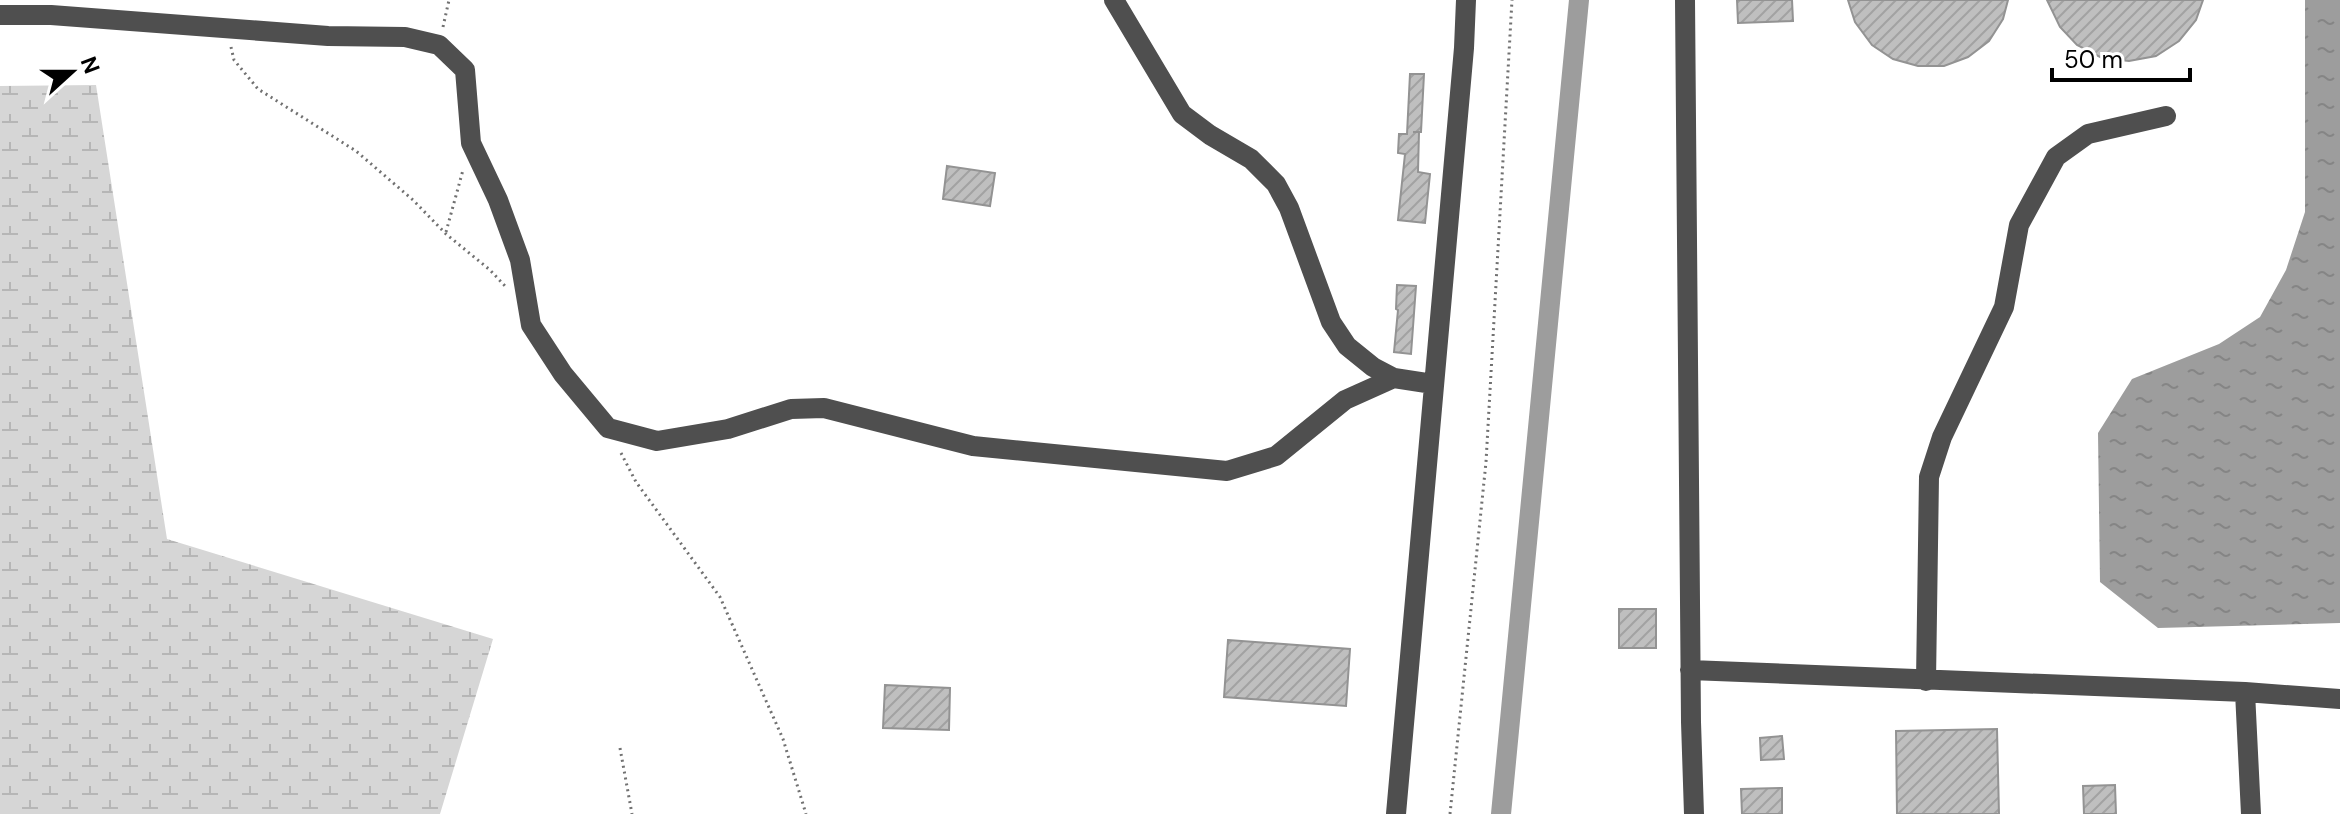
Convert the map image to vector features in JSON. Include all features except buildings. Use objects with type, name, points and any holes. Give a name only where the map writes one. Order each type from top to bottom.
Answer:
[{"type":"street","points":[[1114,0],[1182,114],[1251,159],[1276,184],[1289,208],[1331,322],[1347,346],[1373,367],[1394,378],[1433,384]]},
{"type":"street","points":[[1396,814],[1466,0]]},
{"type":"street","points":[[1685,0],[1690,670],[1694,814]]},
{"type":"street","points":[[0,15],[51,15],[328,36],[405,37],[439,45],[465,70],[471,143],[498,200],[520,260],[531,325],[563,374],[608,428],[657,441],[728,429],[791,409],[824,408],[973,446],[1227,471],[1276,456],[1345,400],[1394,378]]},
{"type":"street","points":[[1926,681],[1929,477],[1942,437],[2004,307],[2019,225],[2056,157],[2088,134],[2166,116]]},
{"type":"street","points":[[1690,670],[2245,692],[2340,699]]},
{"type":"street","points":[[2245,692],[2251,814]]},
{"type":"path","points":[[439,45],[449,0]]},
{"type":"path","points":[[1450,814],[1486,462],[1512,0]]},
{"type":"path","points":[[226,28],[234,60],[258,89],[356,151],[490,270],[530,315]]},
{"type":"path","points":[[446,234],[471,143]]},
{"type":"path","points":[[608,428],[636,482],[720,597],[783,739],[806,814]]},
{"type":"path","points":[[620,748],[632,814]]},
{"type":"green space","points":[[96,85],[167,539],[493,639],[440,814],[0,814],[0,86]]},
{"type":"water","points":[[2305,0],[2340,0],[2340,623],[2158,628],[2100,582],[2098,433],[2132,379],[2219,344],[2260,317],[2286,270],[2305,212]]},
{"type":"waterway","points":[[1501,814],[1579,0]]}]
